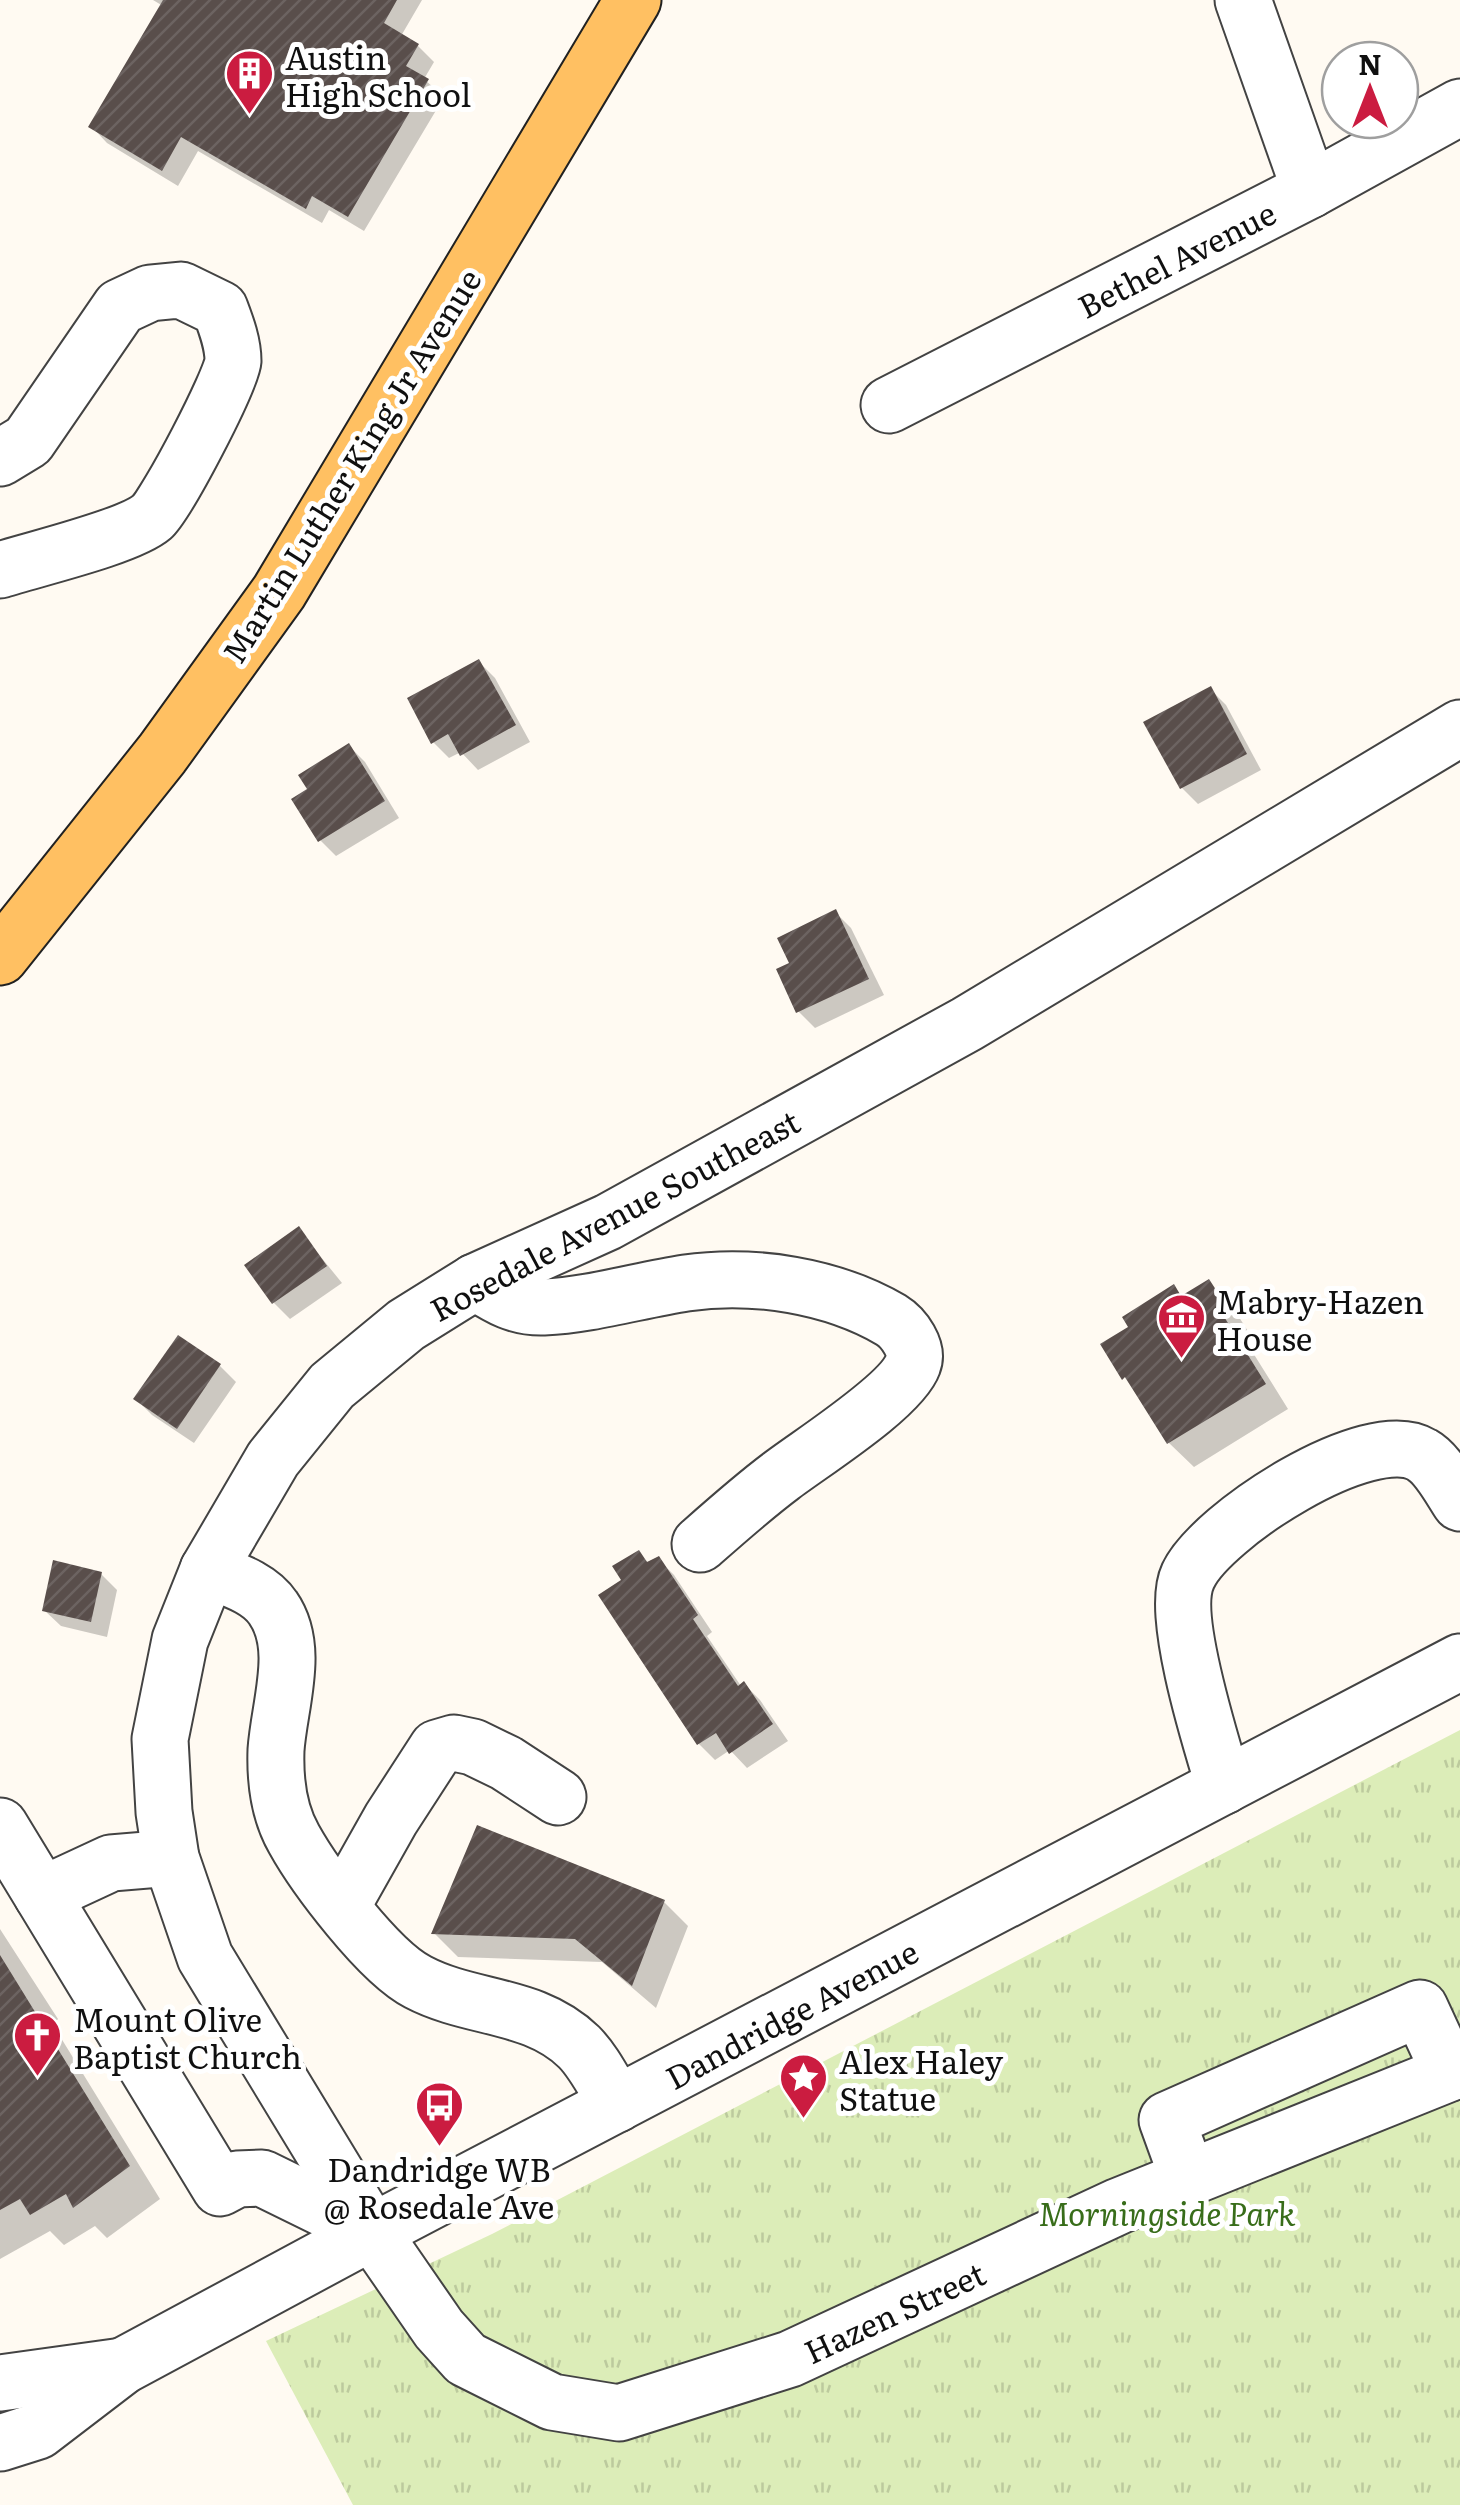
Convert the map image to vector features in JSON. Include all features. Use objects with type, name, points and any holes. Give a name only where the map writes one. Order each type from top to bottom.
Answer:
[{"type":"main road","name":"Martin Luther King Jr Avenue","points":[[0,957],[162,754],[279,592],[633,0]]},
{"type":"street","points":[[1243,0],[1310,190]]},
{"type":"street","name":"Bethel Avenue","points":[[890,405],[1310,190],[1460,107]]},
{"type":"street","points":[[0,458],[28,441],[120,307],[150,293],[181,290],[220,309],[230,336],[233,364],[200,438],[153,517],[118,534],[0,570]]},
{"type":"street","name":"Rosedale Avenue Southeast","points":[[372,2232],[205,1957],[171,1858],[164,1812],[160,1739],[180,1640],[208,1570],[273,1458],[332,1386],[406,1325],[475,1282],[608,1222],[967,1024],[1460,728]]},
{"type":"street","points":[[475,1282],[512,1305],[545,1307],[691,1282],[730,1280],[803,1287],[863,1304],[898,1324],[914,1347],[914,1363],[897,1386],[777,1478],[700,1544]]},
{"type":"street","points":[[1224,1786],[1210,1739],[1183,1605],[1188,1576],[1209,1549],[1241,1518],[1316,1474],[1372,1451],[1398,1448],[1422,1454],[1460,1503]]},
{"type":"street","points":[[208,1570],[256,1590],[274,1608],[285,1638],[286,1681],[276,1751],[279,1798],[293,1838],[342,1906],[388,1960],[416,1982],[552,2024],[581,2049],[617,2104]]},
{"type":"street","name":"Dandridge Avenue","points":[[0,2444],[38,2432],[123,2366],[372,2232],[1460,1662]]},
{"type":"street","points":[[342,1906],[437,1748],[454,1743],[473,1747],[558,1796]]},
{"type":"street","points":[[0,1826],[220,2188],[236,2179],[262,2178],[372,2232]]},
{"type":"street","points":[[42,1895],[111,1862],[171,1858]]},
{"type":"street","points":[[1188,2178],[1167,2120],[1420,2008],[1455,2070]]},
{"type":"street","name":"Hazen Street","points":[[372,2232],[438,2329],[466,2360],[552,2402],[619,2413],[790,2360],[1119,2206],[1455,2070]]},
{"type":"street","name":"Dandridge Avenue","points":[[0,2383],[123,2366]]},
{"type":"green space","name":"Morningside Park","points":[[1460,1730],[1460,2505],[353,2505],[266,2341],[492,2234]]},
{"type":"building","name":"Austin High School","points":[[163,0],[397,0],[384,23],[419,44],[406,66],[429,79],[348,217],[312,196],[306,209],[181,137],[162,171],[88,127]]},
{"type":"building","points":[[479,659],[516,725],[460,756],[448,734],[431,744],[407,698]]},
{"type":"building","points":[[1211,686],[1247,754],[1180,789],[1143,722]]},
{"type":"building","points":[[349,743],[385,801],[318,842],[291,799],[307,789],[298,775]]},
{"type":"building","points":[[836,909],[869,979],[796,1013],[776,969],[789,963],[777,938]]},
{"type":"building","points":[[299,1226],[327,1266],[272,1304],[244,1265]]},
{"type":"building","name":"Mabry-Hazen House","points":[[1209,1279],[1229,1310],[1223,1315],[1266,1384],[1167,1444],[1100,1344],[1128,1327],[1122,1317],[1174,1284],[1181,1296]]},
{"type":"building","points":[[178,1335],[221,1364],[177,1429],[133,1399]]},
{"type":"building","points":[[639,1550],[647,1562],[659,1556],[698,1615],[693,1619],[738,1686],[744,1681],[773,1724],[729,1754],[716,1733],[697,1745],[598,1595],[621,1580],[612,1566]]},
{"type":"building","points":[[53,1560],[102,1572],[91,1622],[42,1611]]},
{"type":"building","points":[[477,1825],[665,1900],[632,1986],[575,1939],[431,1934]]},
{"type":"building","name":"Mount Olive Baptist Church","points":[[0,1955],[130,2166],[73,2208],[66,2194],[30,2215],[20,2199],[0,2210]]},
{"type":"place","name":"Austin High School","points":[[250,116]]},
{"type":"place","name":"Mabry-Hazen House","points":[[1181,1360]]},
{"type":"place","name":"Mount Olive Baptist Church","points":[[38,2078]]},
{"type":"place","name":"Alex Haley Statue","points":[[804,2120]]},
{"type":"place","name":"Dandridge WB @ Rosedale Ave","points":[[439,2148]]}]
